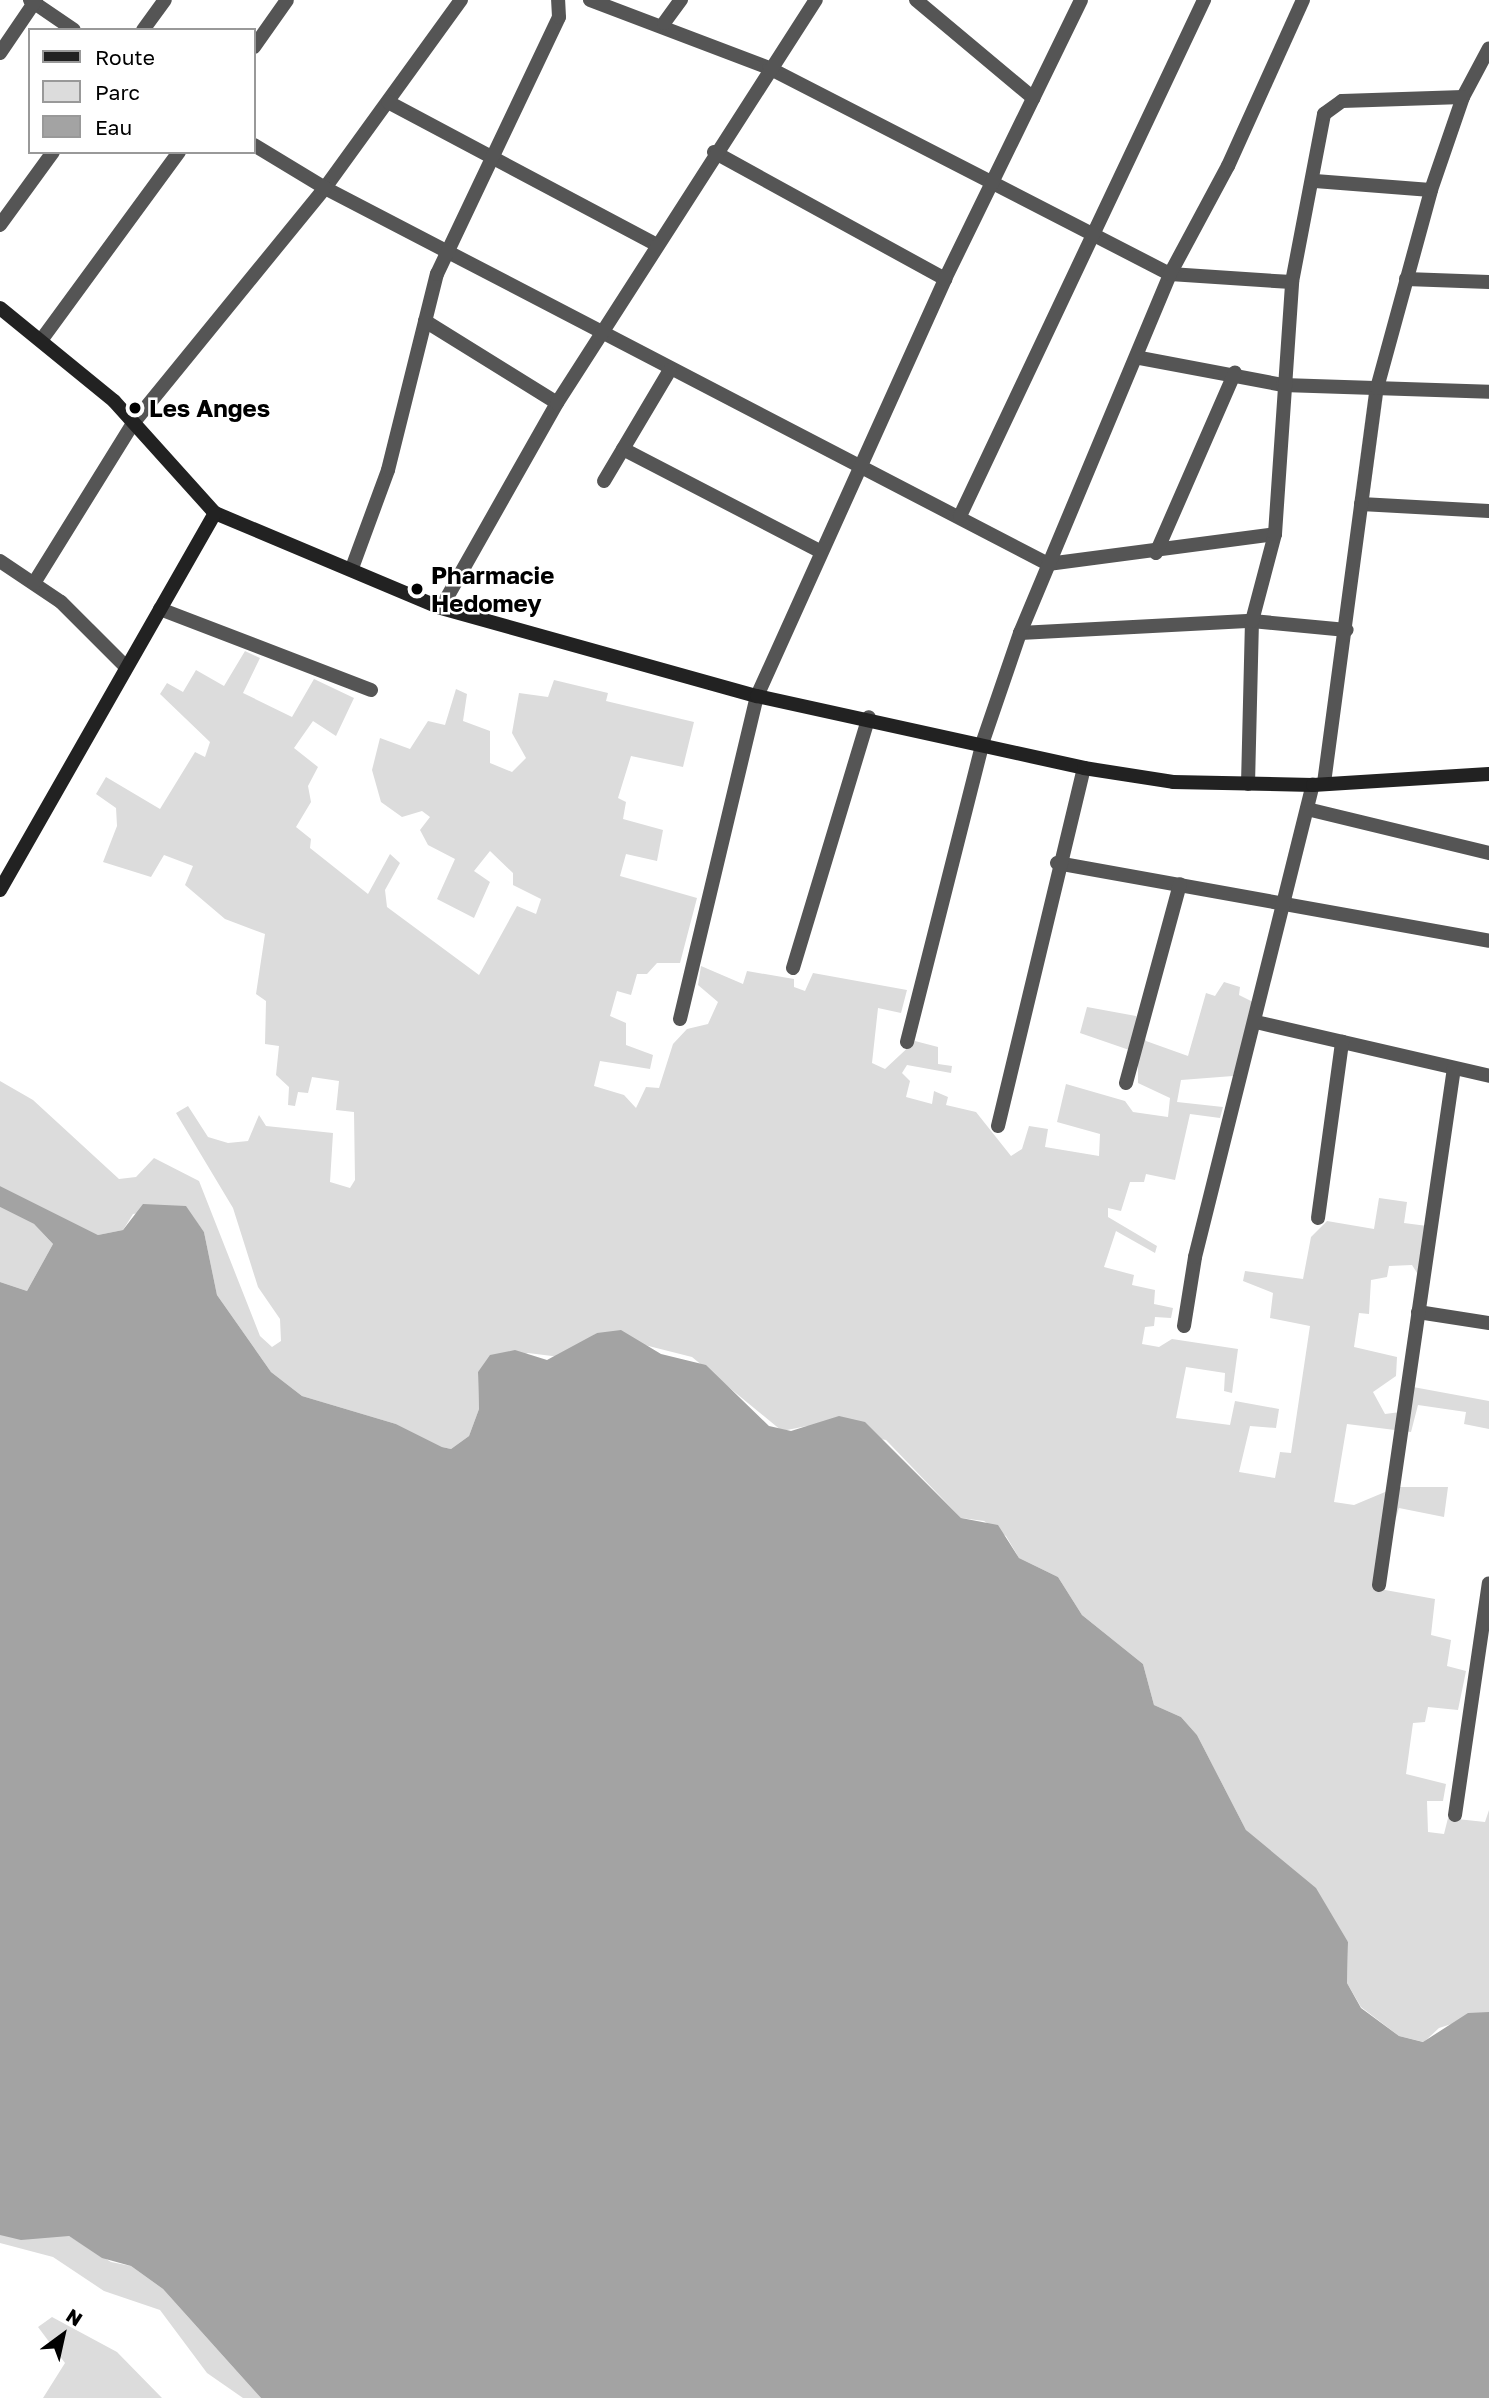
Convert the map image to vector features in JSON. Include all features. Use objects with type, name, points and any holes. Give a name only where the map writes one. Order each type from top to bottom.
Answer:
[{"type":"street","points":[[144,28],[165,0]]},
{"type":"street","points":[[256,44],[287,0]]},
{"type":"street","points":[[34,583],[134,422],[326,188],[461,0]]},
{"type":"street","points":[[352,568],[388,470],[425,321],[446,253],[493,162],[559,17],[558,0]]},
{"type":"street","points":[[590,0],[664,23],[769,68],[991,185],[1170,274],[1292,282]]},
{"type":"street","points":[[664,23],[681,0]]},
{"type":"street","points":[[440,608],[556,403],[714,152],[816,0]]},
{"type":"street","points":[[916,0],[1033,98]]},
{"type":"street","points":[[680,1019],[757,696],[820,551],[862,467],[945,279],[1081,0]]},
{"type":"street","points":[[960,516],[1054,321],[1088,234],[1205,0]]},
{"type":"street","points":[[907,1042],[983,741],[1020,633],[1140,358],[1170,274],[1228,166],[1303,0]]},
{"type":"street","points":[[0,53],[34,1],[71,28]]},
{"type":"street","points":[[1184,1326],[1195,1257],[1256,1022],[1307,809],[1319,784],[1348,630],[1377,388],[1430,190],[1463,97],[1489,48]]},
{"type":"street","points":[[1248,784],[1252,621],[1275,534],[1292,282],[1315,181],[1321,126],[1331,105],[1463,97]]},
{"type":"street","points":[[388,102],[493,162],[657,245]]},
{"type":"street","points":[[256,146],[326,188],[446,253],[670,370],[960,516],[1048,564],[1156,553],[1275,534]]},
{"type":"street","points":[[714,152],[945,279]]},
{"type":"street","points":[[0,225],[52,154]]},
{"type":"street","points":[[42,339],[178,154]]},
{"type":"street","points":[[1315,181],[1430,190]]},
{"type":"street","points":[[1406,279],[1489,282]]},
{"type":"street","points":[[0,308],[42,339],[134,422],[215,513],[352,568],[440,608],[757,696],[983,741],[1084,768],[1173,782],[1248,784],[1319,784],[1489,774]]},
{"type":"street","points":[[425,321],[556,403]]},
{"type":"street","points":[[1140,358],[1235,372],[1283,385],[1489,392]]},
{"type":"street","points":[[604,481],[670,370]]},
{"type":"street","points":[[1156,553],[1235,372]]},
{"type":"street","points":[[623,449],[820,551]]},
{"type":"street","points":[[1361,504],[1489,511]]},
{"type":"street","points":[[0,890],[215,513]]},
{"type":"street","points":[[0,561],[34,583],[126,667]]},
{"type":"street","points":[[160,609],[371,690]]},
{"type":"street","points":[[1020,633],[1252,621],[1348,630]]},
{"type":"street","points":[[793,968],[869,717]]},
{"type":"street","points":[[998,1126],[1058,863],[1084,768]]},
{"type":"street","points":[[1307,809],[1489,853]]},
{"type":"street","points":[[1058,863],[1489,941]]},
{"type":"street","points":[[1126,1083],[1180,884]]},
{"type":"street","points":[[1256,1022],[1489,1076]]},
{"type":"street","points":[[1318,1218],[1342,1042]]},
{"type":"street","points":[[1378,1585],[1454,1068]]},
{"type":"street","points":[[1418,1312],[1489,1323]]},
{"type":"street","points":[[1455,1815],[1489,1583]]},
{"type":"green space","points":[[245,651],[260,658],[243,693],[292,717],[314,679],[354,698],[336,736],[313,721],[294,748],[318,767],[308,786],[311,802],[296,827],[311,839],[310,848],[368,894],[390,854],[400,863],[385,890],[387,907],[479,975],[517,906],[536,914],[541,899],[513,885],[513,873],[490,851],[474,871],[490,882],[474,918],[437,899],[455,859],[428,845],[420,830],[430,817],[422,811],[402,817],[381,802],[372,770],[380,738],[410,749],[428,721],[445,725],[456,689],[467,694],[463,721],[490,731],[490,763],[512,772],[526,758],[512,733],[519,693],[548,697],[554,680],[608,693],[606,701],[694,722],[683,767],[631,756],[618,798],[626,802],[623,819],[663,830],[657,861],[626,854],[620,876],[697,898],[680,963],[657,963],[647,974],[637,974],[631,995],[617,991],[610,1016],[626,1023],[626,1045],[653,1055],[650,1069],[600,1061],[594,1086],[624,1095],[636,1108],[646,1087],[659,1088],[673,1044],[687,1029],[708,1024],[718,1002],[698,985],[701,966],[743,984],[747,971],[794,979],[794,987],[805,991],[813,973],[907,990],[901,1013],[878,1008],[872,1063],[885,1069],[915,1041],[938,1047],[938,1064],[952,1066],[951,1073],[907,1065],[902,1073],[910,1081],[906,1097],[932,1104],[934,1091],[948,1097],[946,1105],[976,1112],[1011,1156],[1022,1149],[1029,1126],[1048,1129],[1045,1147],[1099,1156],[1100,1134],[1057,1122],[1066,1084],[1125,1101],[1133,1112],[1168,1117],[1170,1098],[1138,1083],[1138,1053],[1080,1033],[1087,1007],[1136,1016],[1146,1041],[1188,1056],[1206,993],[1215,996],[1224,982],[1240,987],[1239,995],[1255,1003],[1233,1076],[1181,1080],[1177,1102],[1223,1107],[1220,1118],[1190,1114],[1175,1180],[1146,1174],[1144,1182],[1130,1182],[1121,1211],[1108,1208],[1108,1217],[1157,1246],[1155,1253],[1116,1231],[1104,1267],[1134,1275],[1132,1285],[1155,1290],[1154,1304],[1173,1308],[1171,1318],[1155,1317],[1154,1326],[1145,1327],[1142,1344],[1159,1347],[1172,1339],[1238,1349],[1232,1393],[1224,1391],[1225,1373],[1186,1367],[1176,1418],[1230,1425],[1235,1401],[1279,1409],[1276,1428],[1250,1426],[1239,1472],[1275,1478],[1280,1452],[1291,1453],[1310,1326],[1270,1318],[1273,1293],[1243,1281],[1245,1271],[1303,1279],[1311,1237],[1327,1221],[1374,1229],[1379,1198],[1407,1202],[1404,1223],[1435,1227],[1419,1276],[1412,1265],[1389,1266],[1387,1277],[1371,1280],[1369,1314],[1359,1313],[1354,1347],[1397,1357],[1396,1376],[1373,1392],[1385,1414],[1408,1411],[1413,1387],[1489,1401],[1489,1429],[1464,1424],[1466,1412],[1418,1405],[1411,1432],[1347,1424],[1334,1502],[1354,1505],[1397,1487],[1448,1487],[1444,1517],[1399,1508],[1374,1588],[1435,1599],[1431,1635],[1451,1640],[1447,1666],[1466,1671],[1458,1710],[1428,1707],[1425,1722],[1413,1723],[1406,1774],[1446,1784],[1443,1801],[1427,1801],[1428,1832],[1444,1834],[1448,1818],[1485,1822],[1489,1810],[1489,2012],[1439,2028],[1424,2042],[1399,2036],[1361,2007],[1347,1983],[1348,1942],[1246,1830],[1197,1735],[1181,1717],[1154,1705],[1143,1664],[1082,1615],[1058,1577],[1019,1558],[1006,1536],[984,1521],[961,1518],[886,1440],[807,1426],[782,1431],[692,1357],[597,1333],[560,1357],[528,1353],[478,1372],[479,1409],[469,1436],[451,1449],[442,1447],[396,1424],[302,1396],[271,1372],[217,1295],[204,1232],[185,1206],[133,1214],[123,1230],[98,1235],[0,1186],[0,1081],[33,1100],[119,1179],[136,1177],[154,1158],[199,1181],[260,1336],[272,1347],[281,1341],[280,1319],[258,1287],[233,1208],[176,1113],[188,1106],[208,1137],[228,1143],[248,1141],[259,1115],[266,1126],[333,1133],[330,1182],[350,1188],[355,1180],[354,1112],[336,1110],[339,1081],[312,1077],[308,1093],[298,1092],[295,1106],[288,1105],[289,1087],[276,1075],[279,1046],[265,1044],[266,1001],[256,994],[265,934],[225,919],[185,885],[193,866],[164,855],[151,877],[103,862],[117,826],[116,808],[96,794],[106,777],[160,809],[195,752],[205,757],[210,742],[160,694],[167,683],[183,692],[196,670],[224,686]]},
{"type":"green space","points":[[0,1207],[34,1224],[53,1244],[27,1291],[0,1282]]},
{"type":"green space","points":[[0,2235],[69,2236],[111,2262],[131,2266],[163,2289],[261,2398],[243,2398],[207,2373],[160,2310],[104,2291],[53,2257],[0,2243]]},
{"type":"green space","points":[[52,2317],[117,2352],[162,2398],[43,2398],[65,2363],[38,2327]]},
{"type":"water","points":[[0,1186],[98,1235],[123,1230],[143,1204],[186,1206],[204,1232],[217,1295],[271,1372],[302,1396],[396,1424],[442,1447],[451,1449],[469,1436],[479,1409],[478,1372],[490,1355],[515,1350],[547,1360],[597,1333],[621,1330],[661,1354],[706,1365],[769,1426],[791,1431],[839,1416],[865,1422],[961,1518],[998,1525],[1019,1558],[1058,1577],[1082,1615],[1143,1664],[1154,1705],[1181,1717],[1197,1735],[1246,1830],[1316,1888],[1348,1942],[1347,1983],[1361,2008],[1399,2036],[1423,2042],[1468,2013],[1489,2012],[1489,2398],[261,2398],[163,2289],[131,2266],[102,2258],[69,2236],[21,2240],[0,2235],[0,1282],[27,1291],[53,1244],[34,1224],[0,1207]]},
{"type":"place","name":"Les Anges","points":[[135,408]]},
{"type":"place","name":"Pharmacie Hedomey","points":[[417,589]]}]
